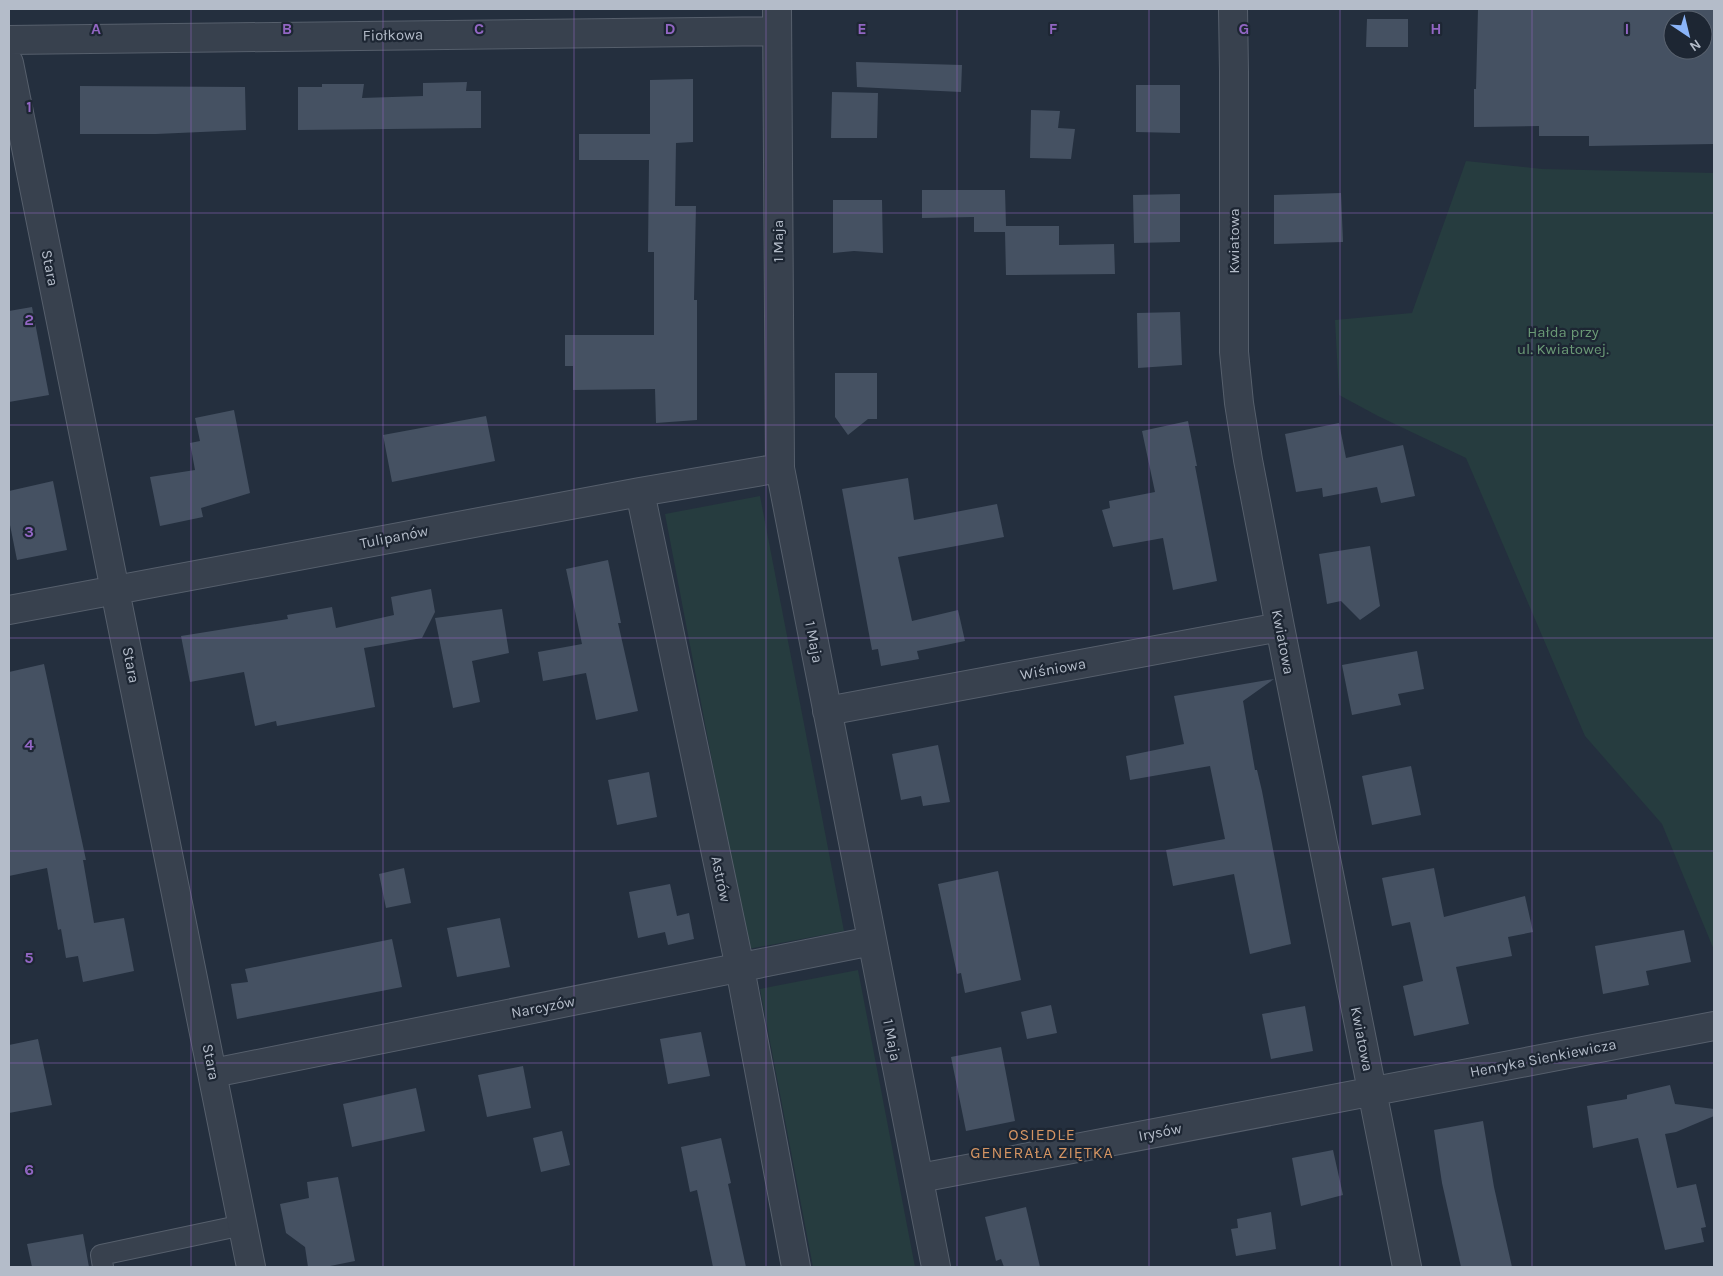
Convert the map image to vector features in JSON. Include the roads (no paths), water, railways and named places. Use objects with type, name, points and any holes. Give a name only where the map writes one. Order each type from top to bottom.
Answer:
[{"type":"street","name":"Kwiatowa","points":[[1232,9],[1234,72],[1234,352],[1239,403],[1280,627],[1407,1267]]},
{"type":"street","name":"Fiołkowa","points":[[9,40],[777,20]]},
{"type":"street","name":"1 Maja","points":[[777,20],[780,468],[936,1267]]},
{"type":"street","name":"Stara","points":[[9,63],[251,1267]]},
{"type":"street","name":"Tulipanów","points":[[9,610],[640,492],[780,468]]},
{"type":"street","name":"Astrów","points":[[640,492],[740,968],[796,1267]]},
{"type":"street","name":"Wiśniowa","points":[[827,711],[1280,627]]},
{"type":"street","name":"Narcyzów","points":[[213,1073],[872,942]]},
{"type":"street","name":"Henryka Sienkiewicza","points":[[1372,1091],[1714,1026]]},
{"type":"street","name":"Irysów","points":[[920,1178],[1372,1091]]},
{"type":"lane","points":[[103,1267],[101,1255],[243,1225]]},
{"type":"district","name":"OSIEDLE GENERAŁA ZIĘTKA","points":[[1042,1143]]},
{"type":"park label","name":"Hałda przy ul. Kwiatowej.","points":[[1563,340]]}]
